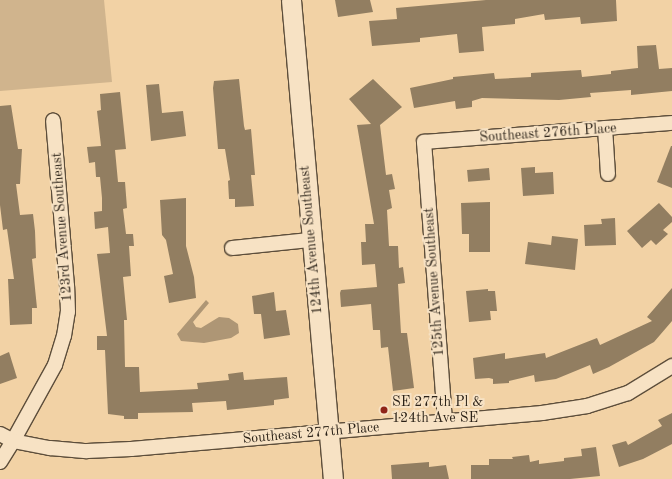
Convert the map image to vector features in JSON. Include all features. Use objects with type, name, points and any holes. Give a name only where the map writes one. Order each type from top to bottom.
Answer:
[{"type":"street","name":"124th Avenue Southeast","points":[[291,0],[310,240],[333,479]]},
{"type":"street","name":"123rd Avenue Southeast","points":[[13,441],[55,365],[64,336],[68,312],[53,122]]},
{"type":"street","name":"Southeast 276th Place","points":[[424,142],[672,123]]},
{"type":"street","points":[[605,128],[608,174]]},
{"type":"street","name":"125th Avenue Southeast","points":[[424,142],[445,421]]},
{"type":"street","points":[[232,248],[310,240]]},
{"type":"street","name":"Southeast 277th Place","points":[[13,441],[50,448],[87,451],[445,421],[588,406],[628,393],[672,366]]},
{"type":"street","points":[[0,434],[13,441],[0,462]]},
{"type":"shaded area","points":[[0,0],[104,0],[112,82],[0,91]]},
{"type":"shaded area","points":[[206,300],[209,303],[193,322],[196,327],[201,328],[219,317],[229,318],[238,324],[239,333],[231,338],[204,343],[181,341],[177,334]]},
{"type":"building","points":[[335,0],[370,0],[373,12],[338,17]]},
{"type":"building","points":[[486,0],[616,0],[617,21],[581,24],[580,17],[545,20],[544,14],[515,19],[515,24],[482,27],[484,51],[459,53],[457,34],[420,38],[420,42],[372,46],[369,21],[397,19],[396,8]]},
{"type":"building","points":[[656,45],[659,69],[672,68],[672,91],[631,95],[631,90],[590,93],[591,97],[559,100],[482,98],[472,101],[472,107],[456,109],[455,101],[414,108],[410,88],[453,79],[453,77],[494,73],[495,79],[531,77],[531,73],[581,70],[582,77],[611,74],[611,71],[638,68],[637,46]]},
{"type":"building","points":[[239,79],[244,126],[245,130],[251,129],[255,175],[251,175],[254,206],[235,207],[235,199],[229,199],[228,181],[230,180],[225,149],[218,149],[213,88],[214,81]]},
{"type":"building","points":[[373,79],[402,107],[380,125],[386,175],[392,174],[395,189],[389,190],[392,208],[387,210],[389,246],[398,246],[399,268],[403,267],[405,283],[398,284],[401,333],[407,333],[414,388],[393,391],[388,347],[381,348],[380,330],[373,330],[371,304],[341,307],[340,293],[341,290],[377,287],[375,264],[362,265],[361,242],[366,242],[365,224],[374,224],[357,125],[371,124],[349,99]]},
{"type":"building","points":[[159,84],[162,113],[183,111],[186,136],[151,141],[146,85]]},
{"type":"building","points":[[120,92],[126,149],[115,150],[118,182],[125,182],[127,208],[123,209],[126,234],[133,234],[134,246],[129,246],[131,276],[123,277],[127,320],[124,320],[125,367],[139,367],[140,392],[198,389],[197,383],[229,380],[228,374],[243,372],[244,380],[287,377],[289,398],[274,400],[274,405],[227,410],[226,401],[192,403],[193,412],[138,413],[138,419],[124,419],[124,416],[108,414],[105,350],[97,350],[97,336],[107,336],[97,254],[110,253],[108,227],[95,229],[94,212],[102,211],[100,177],[96,177],[95,162],[89,163],[87,147],[101,146],[97,111],[101,110],[100,94]]},
{"type":"building","points":[[11,105],[18,149],[22,149],[20,184],[16,184],[20,215],[33,214],[35,231],[36,258],[32,259],[37,308],[32,308],[32,324],[10,325],[8,279],[14,279],[7,229],[3,230],[0,205],[0,106]]},
{"type":"building","points":[[672,146],[672,188],[657,182]]},
{"type":"building","points":[[535,167],[535,173],[553,172],[554,194],[523,196],[521,168]]},
{"type":"building","points":[[489,168],[490,180],[468,182],[467,170]]},
{"type":"building","points":[[186,198],[186,246],[194,277],[196,298],[169,303],[164,276],[173,274],[166,240],[162,235],[160,200]]},
{"type":"building","points":[[490,202],[490,252],[469,252],[469,234],[462,234],[461,203]]},
{"type":"building","points":[[659,203],[672,217],[672,222],[663,230],[668,234],[656,245],[651,240],[642,248],[627,231]]},
{"type":"building","points":[[615,218],[616,245],[585,246],[584,225],[602,224],[601,219]]},
{"type":"building","points":[[552,236],[578,239],[575,270],[525,264],[528,242],[551,245]]},
{"type":"building","points":[[672,288],[672,321],[654,342],[609,367],[593,374],[590,365],[556,379],[535,382],[534,375],[509,381],[509,383],[493,384],[493,379],[475,379],[473,358],[505,353],[505,359],[545,353],[546,358],[597,338],[600,345],[652,321],[647,317]]},
{"type":"building","points":[[488,289],[488,291],[495,291],[497,311],[490,311],[491,320],[469,322],[466,291]]},
{"type":"building","points":[[274,292],[276,311],[286,310],[290,335],[264,339],[261,314],[254,314],[252,296]]},
{"type":"building","points":[[9,352],[17,378],[0,384],[0,356]]},
{"type":"building","points":[[672,413],[672,444],[643,459],[619,467],[612,445],[626,441],[628,445],[662,426],[658,420]]},
{"type":"building","points":[[596,447],[600,476],[570,479],[471,479],[471,465],[489,465],[489,459],[513,459],[512,457],[529,455],[530,462],[539,460],[539,464],[564,461],[564,458],[582,456],[581,449]]},
{"type":"building","points":[[429,462],[429,467],[446,465],[449,479],[392,479],[391,465]]},
{"type":"place","name":"SE 277th Pl & 124th Ave SE","points":[[384,410]]}]
